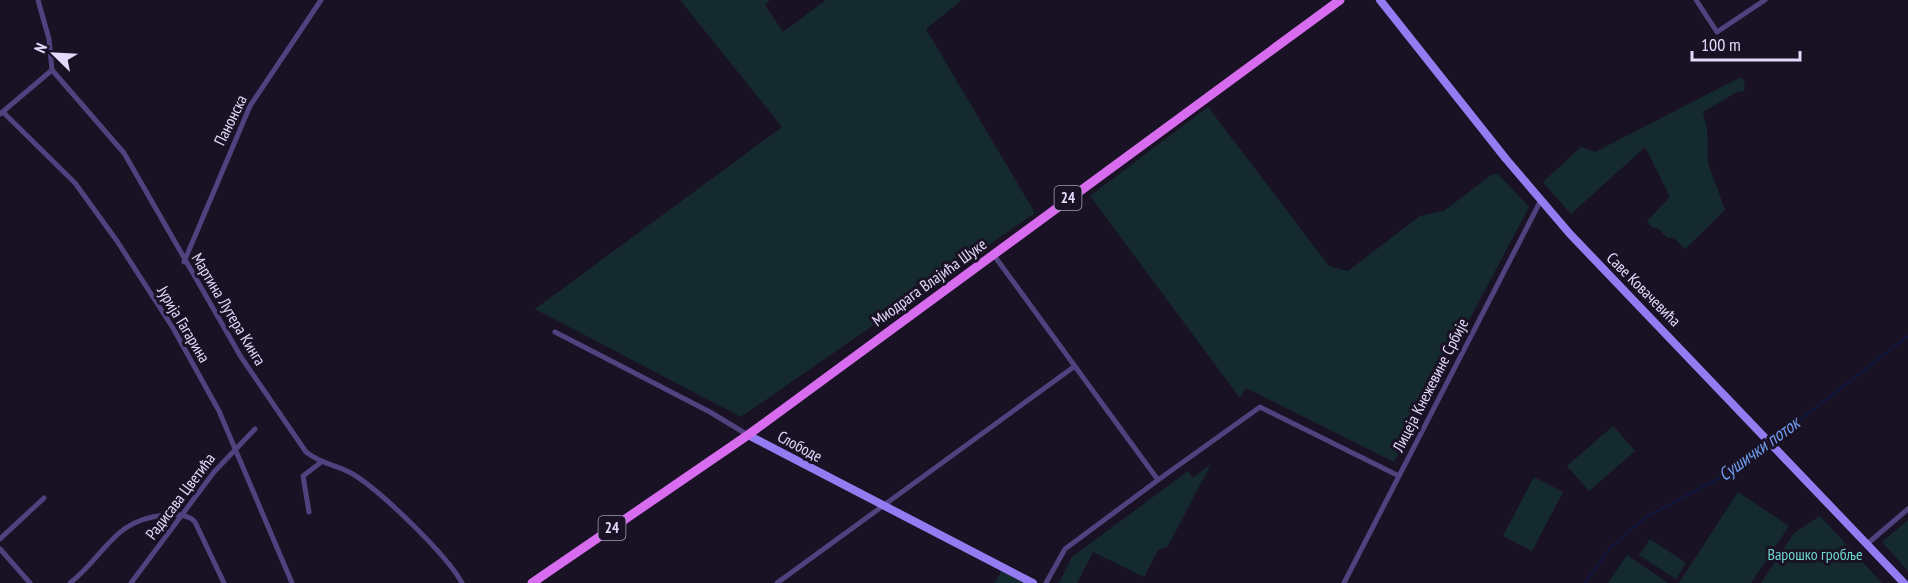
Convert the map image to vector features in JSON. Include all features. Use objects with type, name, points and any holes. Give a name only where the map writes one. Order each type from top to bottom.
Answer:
[{"type":"main road","name":"Миодрага Влајића Шуке","points":[[532,583],[748,435],[1340,0]]},
{"type":"street","points":[[1,113],[52,70],[49,39],[38,0]]},
{"type":"street","name":"Панонска","points":[[184,262],[250,106],[321,0]]},
{"type":"street","name":"Саве Ковачевића","points":[[1380,0],[1541,200],[1595,261],[1904,583]]},
{"type":"street","points":[[1696,0],[1718,32],[1765,0]]},
{"type":"street","name":"Мартина Лутера Кинга","points":[[52,70],[124,153],[184,262],[241,357],[306,452],[320,463],[349,472],[372,487],[441,556],[462,583]]},
{"type":"street","name":"Јурија Гагарина","points":[[1,113],[75,183],[117,241],[172,328],[219,411],[292,583]]},
{"type":"street","name":"Лицеја Кнежевине Србије","points":[[1344,583],[1541,200]]},
{"type":"street","points":[[993,254],[1158,480]]},
{"type":"street","name":"Слободе","points":[[555,332],[710,412],[748,435],[883,507],[1033,583]]},
{"type":"street","points":[[777,583],[1075,366]]},
{"type":"street","points":[[1046,583],[1065,549],[1260,406],[1398,476]]},
{"type":"street","name":"Радисава Цветића","points":[[131,583],[226,456],[236,450],[255,429]]},
{"type":"street","points":[[309,512],[303,476],[320,463]]},
{"type":"street","points":[[0,539],[44,498]]},
{"type":"street","points":[[1868,544],[1908,508]]},
{"type":"street","points":[[70,583],[95,562],[116,534],[131,523],[164,515],[181,516],[195,522],[224,583]]},
{"type":"street","points":[[0,549],[30,583]]},
{"type":"green space","points":[[680,0],[770,0],[765,5],[783,32],[826,0],[962,0],[926,29],[1035,213],[741,417],[535,309],[782,127]]},
{"type":"green space","points":[[1741,77],[1745,84],[1744,91],[1737,92],[1703,112],[1707,128],[1708,163],[1725,210],[1685,249],[1674,238],[1667,238],[1647,221],[1670,197],[1645,147],[1571,214],[1543,182],[1581,147],[1595,152]]},
{"type":"green space","points":[[1208,107],[1329,266],[1348,271],[1420,216],[1444,211],[1491,175],[1498,174],[1529,207],[1394,462],[1246,388],[1240,398],[1090,196]]},
{"type":"green space","points":[[1613,426],[1635,451],[1589,491],[1567,466]]},
{"type":"green space","points":[[1211,464],[1168,546],[1158,550],[1144,577],[1093,552],[1077,583],[1059,583],[1072,557],[1188,471],[1193,478]]},
{"type":"green space","points":[[1534,477],[1563,492],[1532,551],[1503,536]]},
{"type":"green space","points":[[1738,492],[1789,526],[1751,583],[1679,583]]},
{"type":"green space","name":"Варошко гробље","points":[[1820,516],[1882,583],[1761,583],[1794,533]]},
{"type":"green space","points":[[1908,520],[1908,571],[1882,542]]},
{"type":"green space","points":[[1650,539],[1686,563],[1676,579],[1639,555]]},
{"type":"green space","points":[[1627,555],[1668,583],[1608,583]]},
{"type":"green space","points":[[1001,571],[1025,583],[995,583]]},
{"type":"waterway","name":"Сушички поток","points":[[1585,583],[1611,547],[1646,517],[1737,469],[1908,336]]}]
